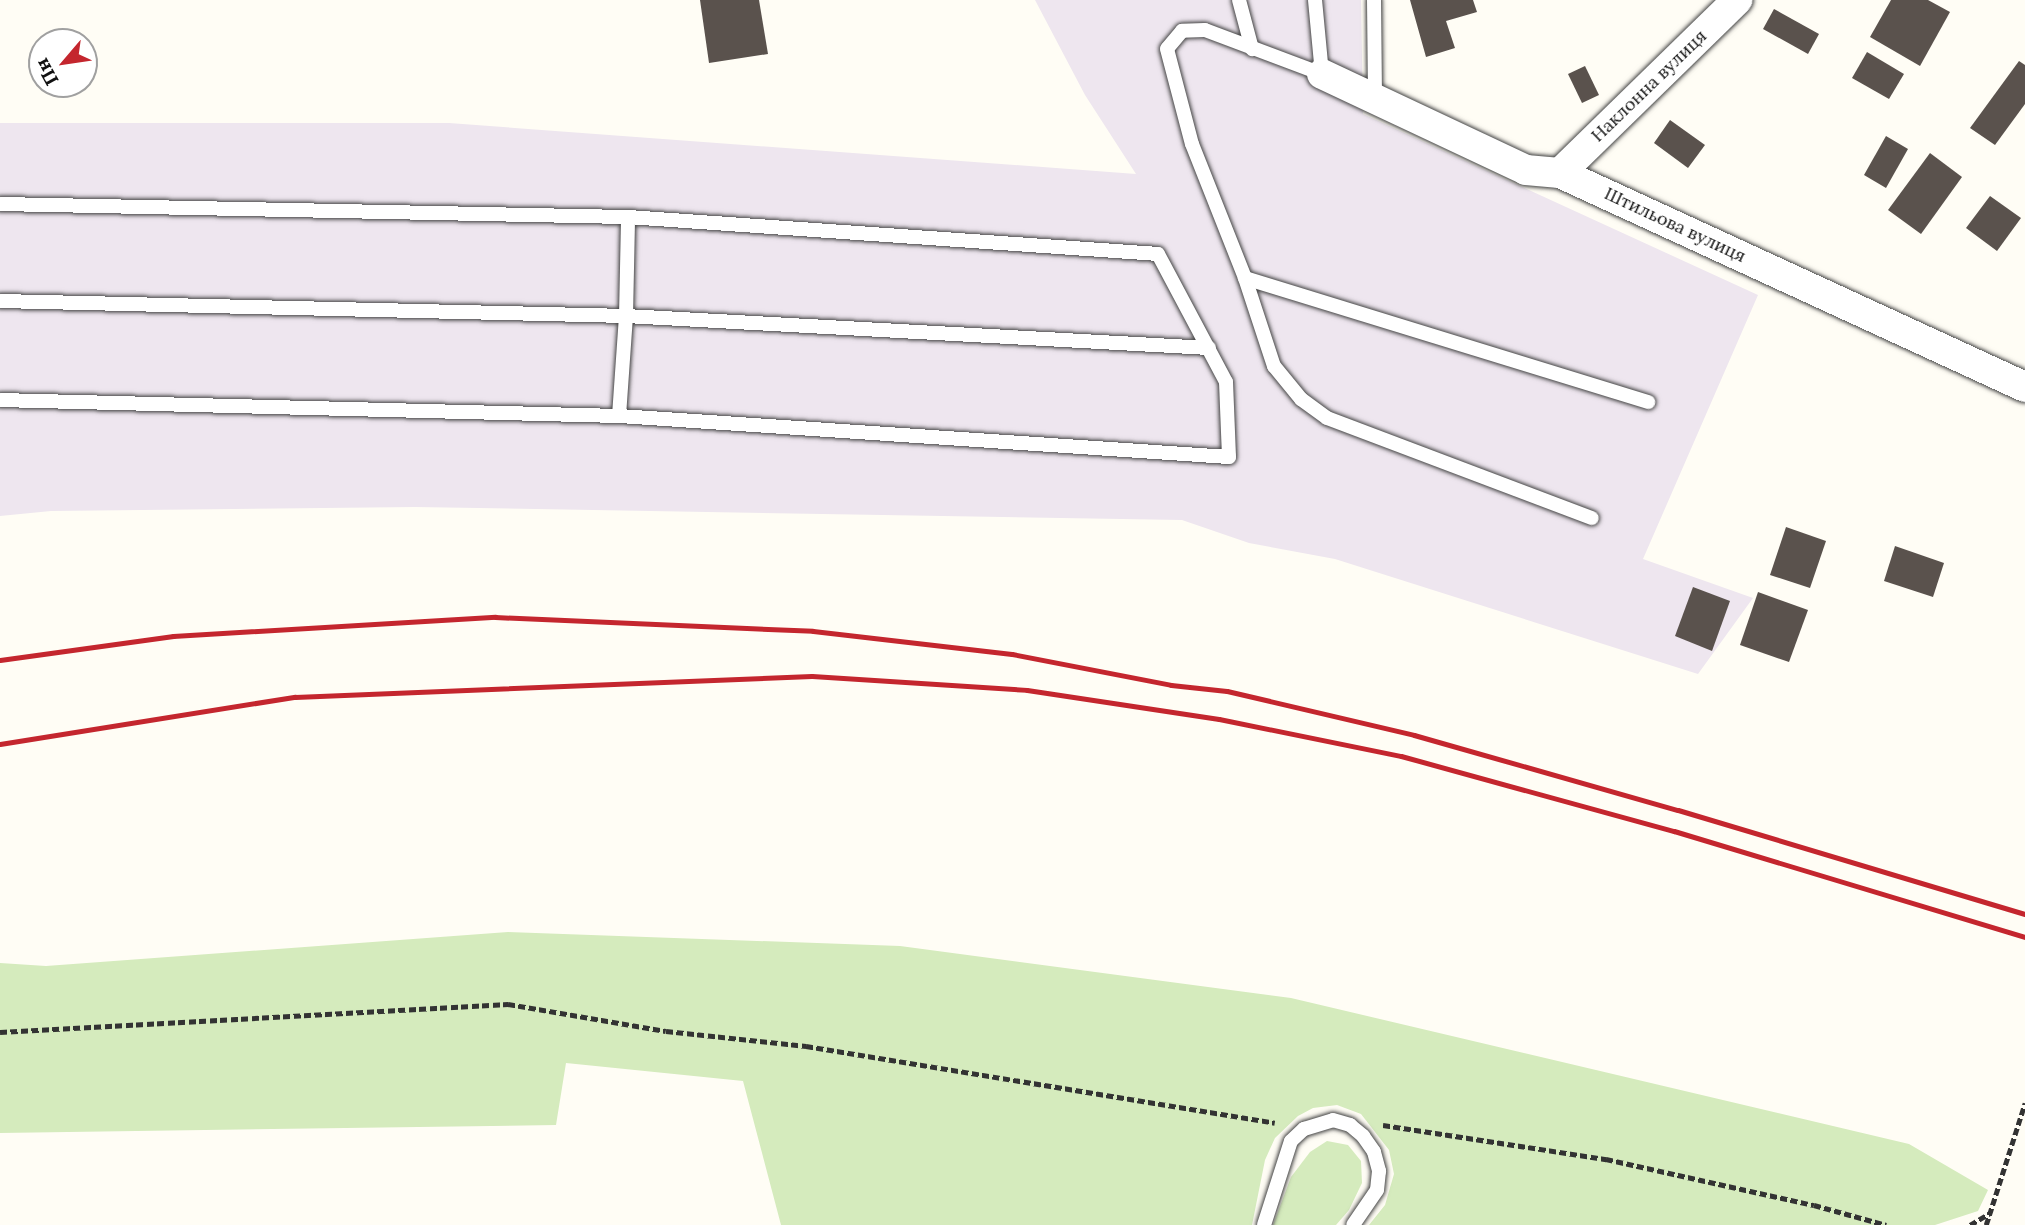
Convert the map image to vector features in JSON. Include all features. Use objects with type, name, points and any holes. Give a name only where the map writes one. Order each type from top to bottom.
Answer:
[{"type":"street","name":"Наклонна вулиця","points":[[1560,173],[1737,0]]},
{"type":"street","name":"Штильова вулиця","points":[[1322,74],[1375,96],[1526,170],[1560,173],[2025,387]]},
{"type":"lane","points":[[1239,0],[1252,49]]},
{"type":"lane","points":[[1315,0],[1322,74],[1205,30],[1182,31],[1167,49],[1192,144],[1245,278],[1274,366],[1301,399],[1327,418],[1592,518]]},
{"type":"lane","points":[[1374,0],[1375,96]]},
{"type":"lane","points":[[0,204],[628,217],[1158,254],[1226,382],[1229,457],[618,416],[0,400]]},
{"type":"lane","points":[[618,416],[626,316],[628,217]]},
{"type":"lane","points":[[1245,278],[1648,402]]},
{"type":"lane","points":[[0,301],[626,316],[1209,348]]},
{"type":"lane","points":[[1264,1225],[1283,1159],[1292,1141],[1304,1129],[1333,1120],[1350,1125],[1363,1136],[1374,1152],[1379,1171],[1377,1190],[1353,1225]]},
{"type":"path","points":[[0,1032],[508,1004],[666,1031],[833,1050],[1130,1097],[1304,1129]]},
{"type":"path","points":[[1986,1225],[2025,1103]]},
{"type":"path","points":[[1350,1125],[1391,1125],[1605,1159],[1814,1205],[1886,1225]]},
{"type":"path","points":[[1969,1225],[1991,1213]]},
{"type":"shaded area","points":[[1035,0],[1361,0],[1363,114],[1758,295],[1643,559],[1753,598],[1698,674],[1335,559],[1249,543],[1182,520],[415,507],[51,511],[0,516],[0,123],[449,123],[1136,174],[1085,95]]},
{"type":"green space","points":[[508,932],[900,946],[1291,998],[1909,1144],[1988,1190],[1978,1211],[1935,1225],[1369,1225],[1385,1205],[1394,1174],[1389,1150],[1361,1114],[1337,1105],[1313,1108],[1298,1116],[1275,1138],[1265,1160],[1252,1225],[781,1225],[743,1081],[566,1063],[556,1125],[0,1133],[0,963],[46,966]]},
{"type":"green space","points":[[1327,1141],[1348,1145],[1361,1161],[1362,1183],[1349,1210],[1336,1225],[1273,1225],[1291,1177],[1310,1152]]},
{"type":"building","points":[[700,0],[759,0],[768,54],[709,63]]},
{"type":"building","points":[[1410,0],[1473,0],[1477,12],[1446,21],[1455,48],[1426,57]]},
{"type":"building","points":[[1891,0],[1928,0],[1950,12],[1920,66],[1870,37]]},
{"type":"building","points":[[1774,9],[1819,34],[1808,54],[1763,29]]},
{"type":"building","points":[[1867,52],[1904,74],[1889,99],[1852,78]]},
{"type":"building","points":[[2019,61],[2025,65],[2025,104],[1995,145],[1970,128]]},
{"type":"building","points":[[1585,66],[1599,95],[1582,103],[1568,74]]},
{"type":"building","points":[[1670,120],[1705,145],[1688,168],[1654,143]]},
{"type":"building","points":[[1886,136],[1908,149],[1886,188],[1864,175]]},
{"type":"building","points":[[1930,153],[1962,177],[1921,234],[1888,210]]},
{"type":"building","points":[[1990,196],[2021,218],[1997,251],[1966,228]]},
{"type":"building","points":[[1786,527],[1826,541],[1810,588],[1770,575]]},
{"type":"building","points":[[1895,546],[1944,563],[1933,597],[1884,581]]},
{"type":"building","points":[[1693,587],[1730,601],[1712,651],[1675,636]]},
{"type":"building","points":[[1758,592],[1808,610],[1789,662],[1740,645]]},
{"type":"railway","points":[[0,660],[173,636],[495,617],[813,631],[1012,654],[1171,685],[1227,691],[1414,735],[1678,810],[2025,914]]},
{"type":"railway","points":[[0,744],[295,697],[812,676],[1027,690],[1219,719],[1401,756],[1674,831],[2025,937]]}]
